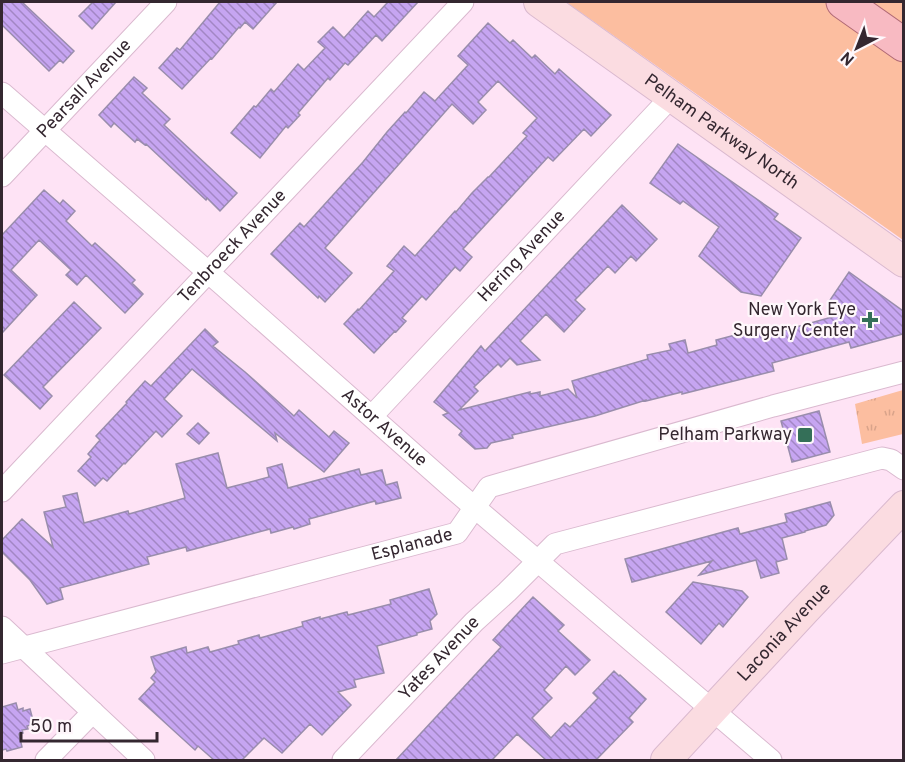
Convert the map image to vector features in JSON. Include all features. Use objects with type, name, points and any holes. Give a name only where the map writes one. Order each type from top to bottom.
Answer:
[{"type":"main road","points":[[843,2],[903,45]]},
{"type":"street","name":"Pearsall Avenue","points":[[2,176],[166,2]]},
{"type":"street","name":"Tenbroeck Avenue","points":[[2,491],[463,2]]},
{"type":"street","name":"Pelham Parkway North","points":[[539,2],[903,262]]},
{"type":"street","name":"Astor Avenue","points":[[2,93],[537,561],[771,760]]},
{"type":"street","name":"Hering Avenue","points":[[372,416],[672,96]]},
{"type":"street","name":"Esplanade","points":[[2,653],[457,533],[489,487],[903,372]]},
{"type":"street","points":[[537,561],[555,544],[882,458],[891,460],[903,469]]},
{"type":"street","name":"Laconia Avenue","points":[[666,760],[903,506]]},
{"type":"street","name":"Yates Avenue","points":[[343,760],[474,622],[537,561]]},
{"type":"street","points":[[2,627],[144,760]]},
{"type":"street","points":[[46,760],[93,712]]},
{"type":"green space","points":[[566,2],[903,2],[903,240]]},
{"type":"green space","points":[[903,390],[903,434],[862,444],[855,404]]},
{"type":"building","points":[[2,2],[22,2],[74,51],[63,63],[60,60],[49,71],[2,25]]},
{"type":"building","points":[[93,2],[116,2],[92,29],[79,16]]},
{"type":"building","points":[[220,2],[277,2],[253,29],[245,22],[239,27],[182,89],[159,68],[177,48],[180,50]]},
{"type":"building","points":[[388,2],[418,2],[382,41],[376,35],[348,65],[345,63],[330,80],[328,78],[298,113],[300,115],[288,128],[286,126],[260,158],[231,133],[254,106],[256,107],[271,89],[274,92],[298,64],[304,70],[325,48],[318,42],[333,27],[344,38],[368,11],[374,17]]},
{"type":"building","points":[[488,23],[510,43],[513,40],[532,58],[535,55],[555,74],[559,69],[611,115],[591,136],[584,129],[553,161],[548,157],[463,249],[472,257],[460,271],[455,267],[426,300],[422,296],[402,318],[406,321],[374,353],[344,324],[394,271],[387,266],[404,246],[415,256],[527,136],[523,133],[537,118],[498,81],[478,102],[486,110],[473,124],[452,104],[325,248],[352,273],[325,302],[271,254],[300,223],[304,227],[424,92],[435,101],[468,65],[458,56]]},
{"type":"building","points":[[134,77],[147,88],[142,93],[170,119],[164,125],[237,193],[220,211],[146,144],[137,139],[135,142],[114,123],[111,127],[99,115]]},
{"type":"building","points":[[678,144],[778,214],[774,219],[801,238],[761,296],[741,292],[699,256],[719,227],[683,201],[680,204],[650,183]]},
{"type":"building","points":[[44,190],[60,204],[63,200],[75,211],[66,221],[92,246],[95,243],[135,280],[132,283],[143,294],[125,313],[86,275],[77,285],[66,275],[71,270],[39,240],[11,270],[37,295],[2,333],[2,235]]},
{"type":"building","points":[[622,205],[657,239],[636,261],[631,256],[615,273],[608,266],[575,300],[585,309],[564,332],[546,314],[520,341],[540,360],[517,365],[510,358],[501,367],[498,364],[474,387],[478,391],[459,410],[530,392],[530,394],[540,392],[540,396],[568,389],[577,398],[572,381],[648,359],[647,355],[671,350],[669,344],[685,340],[688,353],[717,345],[716,340],[762,328],[764,336],[843,314],[828,303],[849,272],[903,311],[903,334],[851,348],[849,342],[772,363],[774,371],[682,394],[682,392],[646,400],[595,416],[512,435],[513,438],[491,443],[487,448],[475,449],[459,435],[462,431],[443,415],[448,413],[434,402],[481,346],[485,351]]},
{"type":"building","points":[[74,302],[101,328],[43,387],[52,396],[40,409],[4,375]]},
{"type":"building","points":[[205,329],[218,342],[213,346],[294,416],[299,410],[329,437],[334,431],[349,443],[324,472],[275,433],[277,441],[192,369],[164,399],[182,416],[162,437],[156,431],[107,481],[103,478],[95,486],[78,471],[91,457],[88,454],[100,440],[96,436],[145,381],[151,386]]},
{"type":"building","points":[[819,411],[830,452],[792,462],[781,421]]},
{"type":"building","points":[[198,423],[209,433],[199,444],[187,434]]},
{"type":"building","points":[[218,453],[227,488],[269,477],[267,468],[282,464],[288,488],[359,469],[361,475],[382,470],[386,485],[397,482],[401,498],[376,504],[375,501],[309,519],[310,524],[294,529],[293,527],[271,533],[270,529],[187,551],[186,547],[147,557],[149,564],[60,588],[63,599],[47,604],[30,580],[2,552],[2,540],[22,519],[53,547],[44,512],[66,507],[63,496],[77,493],[84,523],[128,511],[129,514],[185,498],[176,464]]},
{"type":"building","points":[[830,502],[834,515],[826,525],[782,538],[787,559],[776,562],[779,573],[761,578],[756,560],[699,575],[712,561],[632,582],[625,559],[738,528],[740,534],[787,522],[785,514]]},
{"type":"building","points":[[693,582],[742,591],[748,597],[723,627],[719,623],[701,644],[666,612]]},
{"type":"building","points":[[429,589],[437,614],[430,621],[432,629],[377,646],[384,673],[354,680],[356,687],[338,692],[351,705],[322,735],[310,724],[282,753],[264,738],[242,760],[214,760],[198,746],[195,750],[139,699],[155,682],[151,678],[156,672],[151,657],[186,647],[187,653],[208,647],[210,652],[239,644],[238,641],[259,635],[260,638],[303,626],[302,622],[320,617],[320,619],[347,612],[348,615],[391,604],[390,600]]},
{"type":"building","points":[[533,597],[564,625],[558,631],[590,660],[575,675],[566,666],[544,690],[552,698],[532,718],[551,738],[565,723],[570,727],[598,698],[593,693],[614,671],[646,699],[629,718],[633,722],[596,760],[546,760],[517,734],[492,760],[396,760],[501,647],[493,640]]},
{"type":"building","points":[[16,703],[18,710],[30,709],[34,724],[27,726],[28,729],[22,730],[23,733],[19,734],[22,747],[2,750],[2,707]]},
{"type":"place","name":"New York Eye Surgery Center","points":[[870,320]]},
{"type":"place","name":"Pelham Parkway","points":[[805,435]]}]
